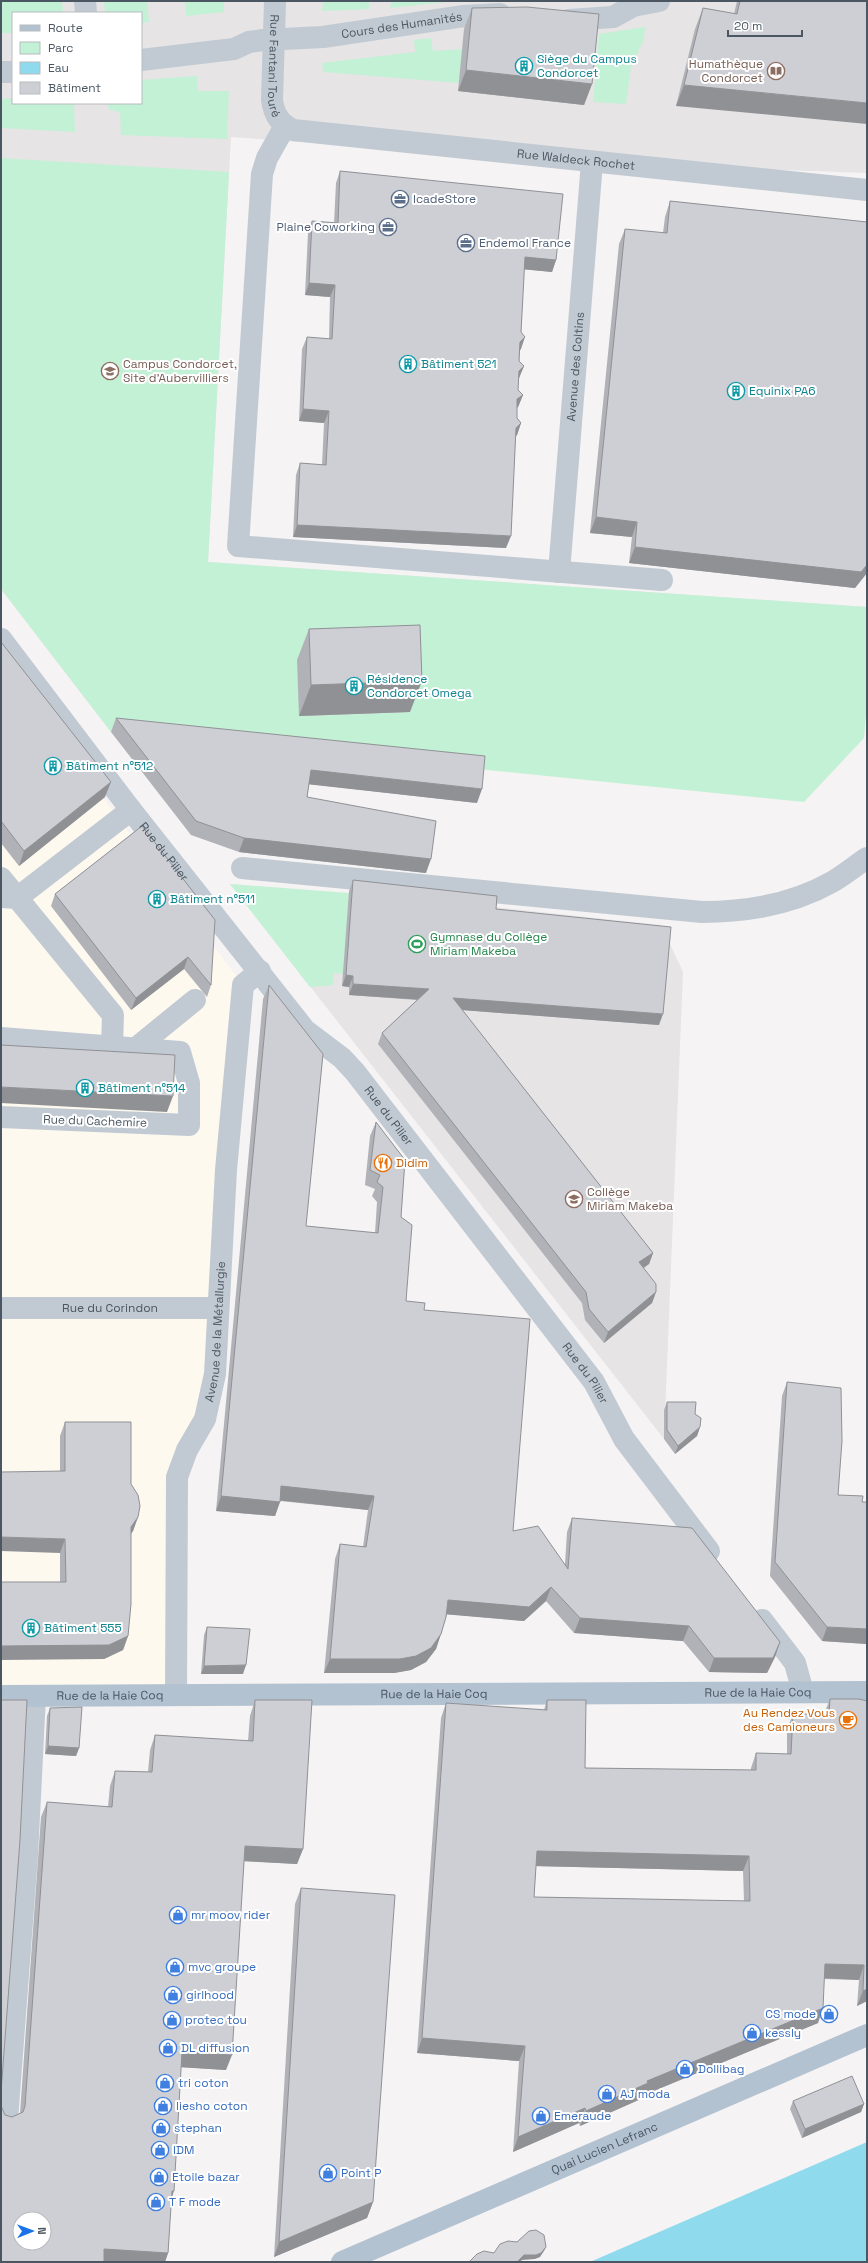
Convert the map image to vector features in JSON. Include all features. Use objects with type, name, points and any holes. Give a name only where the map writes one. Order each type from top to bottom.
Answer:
[{"type":"main road","name":"Rue de la Haie Coq","points":[[1,1696],[867,1692]]},
{"type":"main road","name":"Quai Lucien Lefranc","points":[[342,2262],[867,2035]]},
{"type":"street","points":[[85,1],[86,12]]},
{"type":"street","name":"Rue Fantani Touré","points":[[275,1],[272,100],[274,111],[278,120],[285,126]]},
{"type":"street","points":[[548,14],[562,20],[613,17],[633,6],[659,1]]},
{"type":"street","name":"Cours des Humanités","points":[[142,60],[234,49],[249,42],[322,37],[464,16],[517,13]]},
{"type":"street","points":[[1,72],[12,72]]},
{"type":"street","points":[[285,126],[267,158],[262,174],[238,546],[662,580]]},
{"type":"street","name":"Rue Waldeck Rochet","points":[[285,126],[293,130],[311,132],[867,190]]},
{"type":"street","name":"Avenue des Coltins","points":[[559,572],[592,162]]},
{"type":"street","name":"Rue du Pilier","points":[[1,639],[131,810],[260,971],[305,1030],[342,1058],[360,1078],[594,1382],[624,1439],[719,1564]]},
{"type":"street","points":[[9,897],[131,810]]},
{"type":"street","points":[[242,868],[702,912],[734,912],[801,896],[831,882],[867,858]]},
{"type":"street","points":[[1,878],[9,897],[113,1015],[112,1046]]},
{"type":"street","name":"Avenue de la Métallurgie","points":[[176,1694],[177,1477],[187,1450],[205,1419],[215,1374],[226,1170],[243,985],[260,971]]},
{"type":"street","points":[[1,1038],[136,1048],[194,1000]]},
{"type":"street","name":"Rue du Cachemire","points":[[1,1117],[189,1125],[189,1083],[180,1052],[136,1048]]},
{"type":"street","name":"Rue du Corindon","points":[[1,1308],[218,1308]]},
{"type":"street","points":[[748,1601],[795,1663],[803,1692]]},
{"type":"street","points":[[7,2120],[27,1856],[34,1696]]},
{"type":"shaded area","name":"Campus Condorcet, Site d'Aubervilliers","points":[[1,1],[867,1],[867,173],[613,164],[231,137],[208,562],[867,607],[867,698],[864,738],[111,732],[1,589]]},
{"type":"shaded area","points":[[1,661],[243,985],[215,1374],[187,1450],[176,1694],[1,1688]]},
{"type":"shaded area","name":"Collège Miriam Makeba","points":[[230,884],[493,907],[661,925],[683,972],[664,1439]]},
{"type":"green space","points":[[1,1],[62,1],[63,12],[12,12],[12,33],[1,33]]},
{"type":"green space","points":[[104,1],[147,1],[149,22],[142,23],[142,12],[105,12]]},
{"type":"green space","points":[[185,1],[224,1],[224,12],[186,16]]},
{"type":"green space","points":[[323,1],[369,1],[369,9],[322,11]]},
{"type":"green space","points":[[392,1],[456,1],[390,8]]},
{"type":"green space","points":[[645,27],[644,39],[631,67],[626,104],[593,102],[599,34]]},
{"type":"green space","points":[[431,38],[433,51],[463,49],[459,83],[323,72],[322,63],[415,52],[414,40]]},
{"type":"green space","points":[[197,76],[198,91],[229,91],[227,139],[121,135],[120,112],[110,110],[108,107],[109,104],[142,104],[142,80]]},
{"type":"green space","points":[[12,98],[12,104],[74,104],[75,132],[1,128],[1,99]]},
{"type":"green space","name":"Campus Condorcet, Site d'Aubervilliers","points":[[1,158],[229,172],[208,562],[867,607],[867,698],[864,738],[804,802],[111,732],[1,589]],"holes":[[[297,661],[410,712],[300,716]]]},
{"type":"green space","points":[[230,884],[349,893],[347,974],[334,973],[333,985],[310,987]]},
{"type":"water","points":[[867,2142],[867,2262],[590,2262]]},
{"type":"building","name":"Humathèque Condorcet","points":[[740,1],[867,1],[867,103],[684,85],[703,8],[737,14]]},
{"type":"building","name":"Siège du Campus Condorcet","points":[[527,7],[599,14],[592,84],[466,70],[472,8]]},
{"type":"building","name":"Bâtiment 521","points":[[340,171],[563,194],[556,260],[525,257],[521,332],[525,337],[520,342],[519,361],[524,366],[519,371],[518,390],[523,395],[517,399],[517,418],[521,423],[516,428],[511,536],[297,525],[300,463],[326,465],[329,411],[303,409],[307,337],[332,339],[335,285],[309,283],[312,221],[338,223]]},
{"type":"building","name":"Equinix PA6","points":[[670,201],[867,222],[867,565],[861,572],[635,547],[637,522],[596,517],[625,229],[667,233]]},
{"type":"building","points":[[420,625],[422,681],[311,685],[309,629]]},
{"type":"building","points":[[1,642],[111,782],[24,851],[1,821]]},
{"type":"building","points":[[116,718],[485,756],[482,789],[311,770],[307,797],[436,821],[431,859],[244,838],[196,821]]},
{"type":"building","points":[[142,826],[215,920],[211,985],[188,957],[136,998],[55,894]]},
{"type":"building","points":[[353,880],[497,896],[496,909],[671,927],[663,1014],[453,998],[653,1253],[639,1262],[656,1284],[656,1292],[608,1332],[589,1309],[586,1292],[382,1033],[429,989],[353,984],[353,976],[346,975]]},
{"type":"building","points":[[269,985],[323,1054],[306,1226],[378,1233],[383,1187],[377,1182],[380,1175],[370,1170],[376,1122],[405,1160],[401,1217],[412,1225],[406,1301],[425,1303],[424,1310],[530,1319],[513,1531],[538,1526],[568,1569],[572,1518],[692,1528],[780,1642],[773,1658],[714,1658],[689,1626],[580,1618],[551,1587],[529,1607],[448,1600],[446,1617],[441,1634],[431,1648],[416,1656],[400,1659],[330,1659],[340,1544],[366,1547],[374,1496],[281,1486],[280,1502],[221,1496]]},
{"type":"building","points":[[1,1045],[175,1055],[173,1096],[1,1087]]},
{"type":"building","points":[[787,1382],[841,1388],[842,1441],[838,1495],[863,1496],[862,1502],[867,1502],[867,1629],[827,1627],[775,1562]]},
{"type":"building","points":[[667,1402],[696,1402],[695,1414],[701,1418],[700,1427],[678,1446],[667,1430]]},
{"type":"building","points":[[65,1422],[131,1422],[131,1484],[138,1495],[140,1506],[138,1517],[131,1527],[131,1604],[128,1636],[109,1645],[1,1646],[1,1582],[66,1582],[65,1539],[1,1537],[1,1472],[65,1471]]},
{"type":"building","points":[[207,1627],[250,1629],[246,1665],[204,1666]]},
{"type":"building","points":[[830,1699],[859,1699],[867,1701],[867,1989],[863,1991],[864,1965],[825,1964],[823,2008],[647,2081],[648,2083],[586,2111],[585,2108],[518,2137],[525,2046],[422,2038],[446,1703],[547,1710],[547,1700],[586,1700],[585,1768],[756,1770],[756,1753],[791,1754],[793,1714],[829,1714]],"holes":[[[537,1851],[749,1856],[750,1901],[534,1897]]]},
{"type":"building","points":[[1,1700],[27,1700],[20,1840],[1,2092]]},
{"type":"building","points":[[255,1700],[312,1700],[303,1849],[245,1846],[232,2055],[182,2052],[174,2191],[172,2191],[168,2253],[104,2249],[104,2262],[1,2262],[1,2106],[5,2115],[12,2117],[23,2112],[25,2106],[47,1802],[112,1807],[115,1771],[152,1772],[155,1735],[253,1741]]},
{"type":"building","points":[[82,1707],[79,1748],[48,1746],[50,1708]]},
{"type":"building","points":[[301,1888],[395,1895],[373,2202],[279,2242]]},
{"type":"building","points":[[852,2076],[864,2104],[805,2129],[793,2101]]},
{"type":"building","points":[[536,2230],[544,2235],[546,2247],[541,2253],[536,2255],[524,2255],[517,2262],[469,2262],[477,2254],[484,2251],[494,2253],[500,2244],[508,2241],[517,2242],[529,2231]]},
{"type":"place","name":"Siège du Campus Condorcet","points":[[524,66]]},
{"type":"place","name":"Humathèque Condorcet","points":[[776,71]]},
{"type":"place","name":"IcadeStore","points":[[400,199]]},
{"type":"place","name":"Plaine Coworking","points":[[388,227]]},
{"type":"place","name":"Endemol France","points":[[466,243]]},
{"type":"place","name":"Bâtiment 521","points":[[408,364]]},
{"type":"place","name":"Campus Condorcet, Site d'Aubervilliers","points":[[110,371]]},
{"type":"place","name":"Equinix PA6","points":[[736,391]]},
{"type":"place","name":"Résidence Condorcet Omega","points":[[354,686]]},
{"type":"place","name":"Bâtiment n°512","points":[[53,766]]},
{"type":"place","name":"Bâtiment n°511","points":[[157,899]]},
{"type":"place","name":"Gymnase du Collège Miriam Makeba","points":[[417,944]]},
{"type":"place","name":"Bâtiment n°514","points":[[85,1088]]},
{"type":"place","name":"Didim","points":[[383,1163]]},
{"type":"place","name":"Collège Miriam Makeba","points":[[574,1199]]},
{"type":"place","name":"Bâtiment 555","points":[[31,1628]]},
{"type":"place","name":"Au Rendez Vous des Camioneurs","points":[[848,1720]]},
{"type":"place","name":"mr moov rider","points":[[178,1915]]},
{"type":"place","name":"mvc groupe","points":[[175,1967]]},
{"type":"place","name":"girlhood","points":[[173,1995]]},
{"type":"place","name":"CS mode","points":[[829,2014]]},
{"type":"place","name":"protec tou","points":[[172,2020]]},
{"type":"place","name":"kessly","points":[[752,2033]]},
{"type":"place","name":"DL diffusion","points":[[168,2048]]},
{"type":"place","name":"Dollibag","points":[[685,2069]]},
{"type":"place","name":"tri coton","points":[[165,2083]]},
{"type":"place","name":"AJ moda","points":[[607,2094]]},
{"type":"place","name":"liesho coton","points":[[163,2106]]},
{"type":"place","name":"Emeraude","points":[[541,2116]]},
{"type":"place","name":"stephan","points":[[161,2128]]},
{"type":"place","name":"IDM","points":[[160,2150]]},
{"type":"place","name":"Point P","points":[[328,2173]]},
{"type":"place","name":"Etoile bazar","points":[[159,2177]]},
{"type":"place","name":"T F mode","points":[[156,2202]]}]
